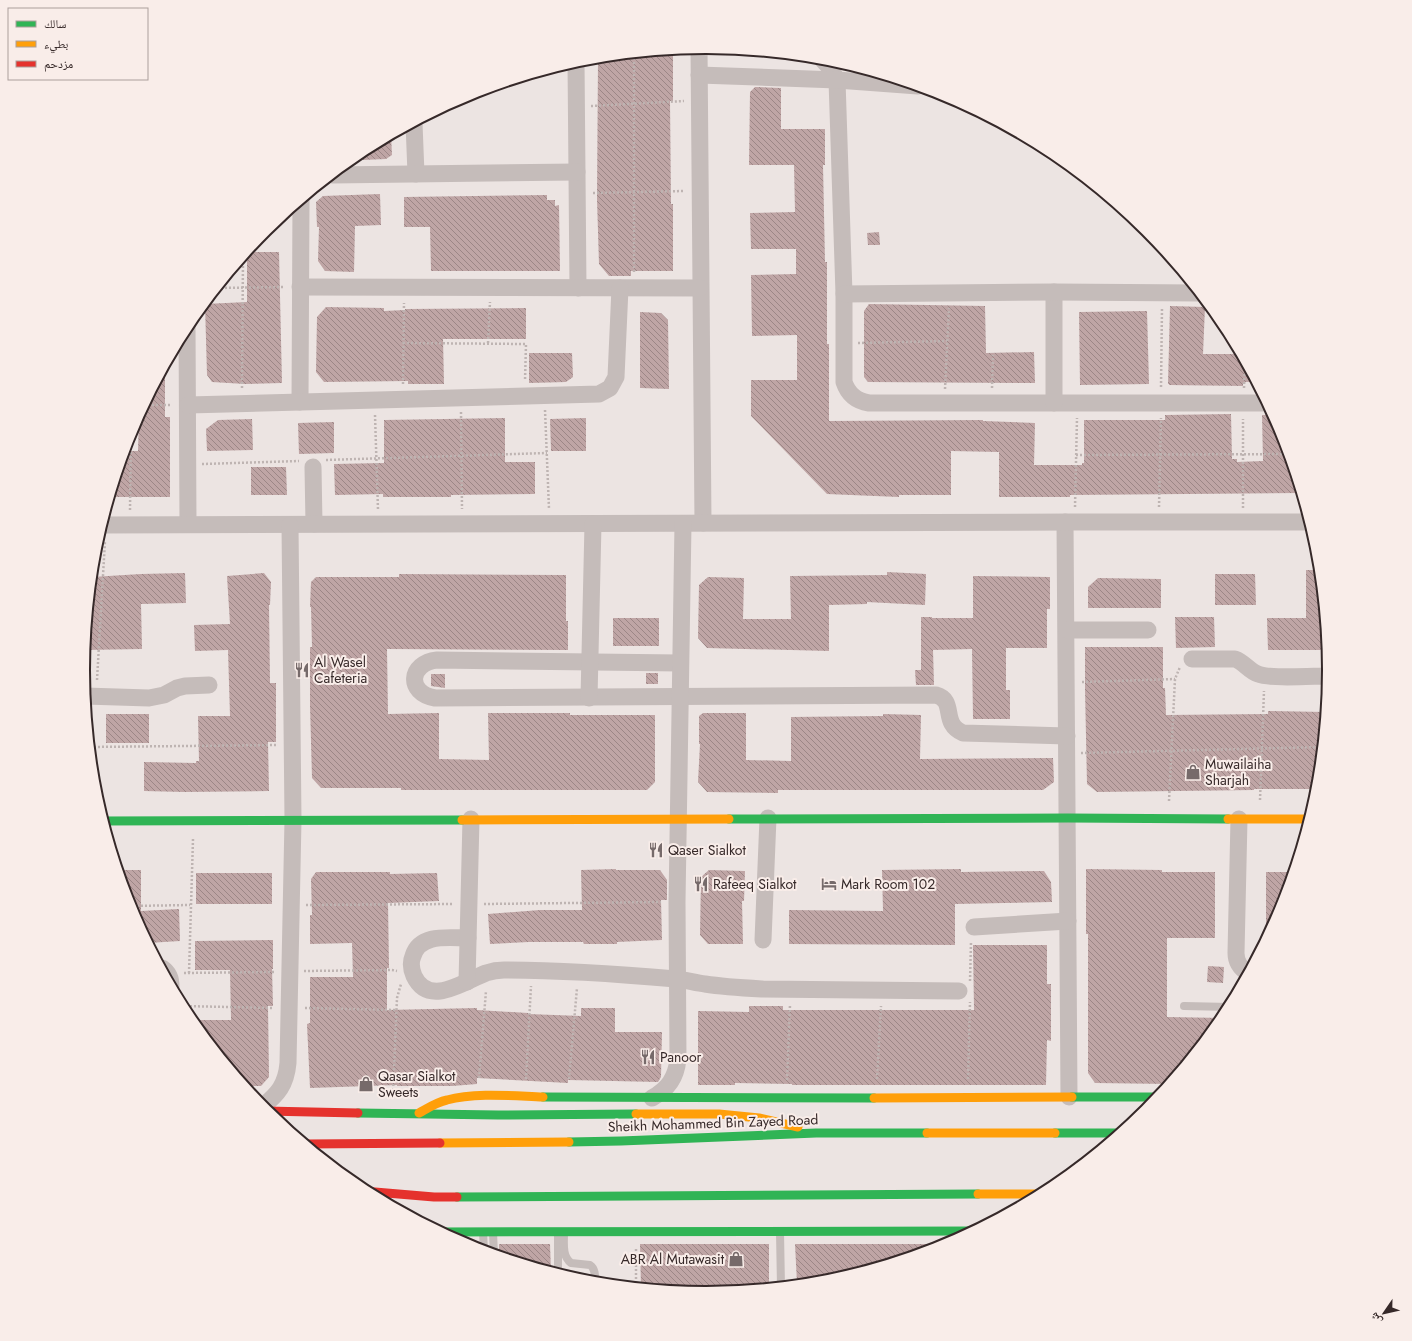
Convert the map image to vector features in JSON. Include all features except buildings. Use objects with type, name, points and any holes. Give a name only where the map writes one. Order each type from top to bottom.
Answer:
[{"type":"main road","points":[[109,821],[471,819],[679,820],[768,818],[1304,819]]},
{"type":"main road","points":[[419,1114],[435,1103],[456,1098],[478,1096],[525,1098],[1151,1097]]},
{"type":"main road","points":[[276,1111],[419,1114],[719,1114],[759,1118],[816,1133]]},
{"type":"main road","name":"Sheikh Mohammed Bin Zayed Road","points":[[312,1144],[613,1141],[816,1133],[1113,1133]]},
{"type":"main road","points":[[379,1192],[434,1197],[1031,1194]]},
{"type":"main road","points":[[396,1203],[434,1197]]},
{"type":"main road","points":[[453,1232],[961,1231]]},
{"type":"street","points":[[699,54],[703,524]]},
{"type":"street","points":[[829,67],[837,80],[844,294],[844,382],[856,399],[869,403],[1261,403]]},
{"type":"street","points":[[576,68],[578,288]]},
{"type":"street","points":[[699,75],[837,80],[896,84]]},
{"type":"street","points":[[414,128],[416,174]]},
{"type":"street","points":[[339,175],[577,172]]},
{"type":"street","points":[[300,207],[300,402]]},
{"type":"street","points":[[300,287],[700,288]]},
{"type":"street","points":[[188,404],[599,394],[610,388],[614,383],[627,288]]},
{"type":"street","points":[[844,294],[1054,292],[1193,293]]},
{"type":"street","points":[[1054,292],[1054,403]]},
{"type":"street","points":[[187,337],[188,524]]},
{"type":"street","points":[[313,462],[314,524]]},
{"type":"street","points":[[1069,1097],[1067,630],[1070,522]]},
{"type":"street","points":[[107,525],[1304,522]]},
{"type":"street","points":[[589,698],[593,524]]},
{"type":"street","points":[[652,1098],[671,1083],[677,1067],[678,1059],[677,902],[683,524]]},
{"type":"street","points":[[267,1103],[283,1086],[288,1069],[293,820],[290,525]]},
{"type":"street","points":[[1067,630],[1148,630]]},
{"type":"street","points":[[1192,659],[1235,659],[1240,661],[1252,671],[1264,676],[1322,676]]},
{"type":"street","points":[[680,663],[429,661],[422,664],[417,670],[415,678],[416,686],[420,693],[427,697],[434,698],[936,695],[945,699],[950,722],[953,727],[963,733],[1067,736]]},
{"type":"street","points":[[91,696],[149,698],[164,695],[185,686],[209,685]]},
{"type":"street","points":[[763,940],[768,818]]},
{"type":"street","points":[[468,982],[471,819]]},
{"type":"street","points":[[1239,819],[1236,953],[1238,964],[1245,970]]},
{"type":"street","points":[[974,927],[1068,921]]},
{"type":"street","points":[[468,938],[434,938],[426,940],[419,946],[414,953],[411,962],[411,971],[421,986],[437,992],[445,991],[453,989],[487,972],[495,970],[678,979],[734,988],[966,992]]},
{"type":"lane","points":[[1184,1006],[1223,1007]]},
{"type":"lane","points":[[493,1231],[494,1249]]},
{"type":"lane","points":[[483,1232],[484,1245]]},
{"type":"lane","points":[[558,1269],[561,1232]]},
{"type":"lane","points":[[561,1232],[564,1254],[566,1257],[571,1263],[592,1267],[595,1272],[595,1277]]},
{"type":"lane","points":[[780,1232],[781,1283]]},
{"type":"path","points":[[627,288],[634,192],[634,58]]},
{"type":"path","points":[[576,106],[699,100]]},
{"type":"path","points":[[577,194],[700,190]]},
{"type":"path","points":[[242,403],[243,263]]},
{"type":"path","points":[[223,288],[300,287]]},
{"type":"path","points":[[403,399],[404,288]]},
{"type":"path","points":[[488,343],[490,288]]},
{"type":"path","points":[[945,403],[949,293]]},
{"type":"path","points":[[844,343],[947,341]]},
{"type":"path","points":[[404,343],[526,344],[525,396]]},
{"type":"path","points":[[991,403],[993,355]]},
{"type":"path","points":[[1243,522],[1243,403],[1245,371]]},
{"type":"path","points":[[545,396],[550,524]]},
{"type":"path","points":[[460,398],[462,524]]},
{"type":"path","points":[[375,400],[378,524]]},
{"type":"path","points":[[1070,522],[1076,454],[1078,403]]},
{"type":"path","points":[[150,405],[188,404]]},
{"type":"path","points":[[130,525],[131,449]]},
{"type":"path","points":[[188,464],[313,462],[376,458],[547,452]]},
{"type":"path","points":[[1076,454],[1283,454]]},
{"type":"path","points":[[91,696],[103,544]]},
{"type":"path","points":[[1168,819],[1176,672],[1180,666],[1192,659]]},
{"type":"path","points":[[1259,819],[1264,676]]},
{"type":"path","points":[[1067,683],[1175,679]]},
{"type":"path","points":[[95,748],[292,745]]},
{"type":"path","points":[[1067,753],[1317,747]]},
{"type":"path","points":[[189,973],[193,820]]},
{"type":"path","points":[[136,906],[191,905]]},
{"type":"path","points":[[968,1097],[966,992],[974,927]]},
{"type":"path","points":[[392,1113],[397,998],[402,983],[411,971]]},
{"type":"path","points":[[525,1098],[532,971]]},
{"type":"path","points":[[478,1096],[487,972]]},
{"type":"path","points":[[568,1097],[579,973]]},
{"type":"path","points":[[786,1098],[791,990]]},
{"type":"path","points":[[876,1098],[882,991]]},
{"type":"path","points":[[636,1232],[636,1283]]},
{"type":"traffic: fast","points":[[729,819],[1228,819]]},
{"type":"traffic: fast","points":[[109,821],[462,820]]},
{"type":"traffic: fast","points":[[543,1097],[874,1098]]},
{"type":"traffic: fast","points":[[1072,1097],[1151,1097]]},
{"type":"traffic: fast","points":[[358,1113],[498,1115],[636,1114]]},
{"type":"traffic: fast","points":[[569,1142],[816,1133],[927,1133]]},
{"type":"traffic: fast","points":[[1055,1133],[1113,1133]]},
{"type":"traffic: fast","points":[[457,1197],[978,1194]]},
{"type":"traffic: fast","points":[[453,1232],[962,1231]]},
{"type":"traffic: slow","points":[[462,820],[729,819]]},
{"type":"traffic: slow","points":[[1228,819],[1304,819]]},
{"type":"traffic: slow","points":[[419,1113],[443,1101],[470,1096],[495,1095],[543,1097]]},
{"type":"traffic: slow","points":[[874,1098],[1072,1097]]},
{"type":"traffic: slow","points":[[636,1114],[719,1114],[759,1118],[798,1127]]},
{"type":"traffic: slow","points":[[927,1133],[1055,1133]]},
{"type":"traffic: slow","points":[[440,1143],[569,1142]]},
{"type":"traffic: slow","points":[[978,1194],[1031,1194]]},
{"type":"traffic: jam","points":[[276,1111],[358,1113]]},
{"type":"traffic: jam","points":[[312,1144],[440,1143]]},
{"type":"traffic: jam","points":[[379,1192],[434,1197],[457,1197]]},
{"type":"place","name":"Al Wasel Cafeteria","points":[[302,670]]},
{"type":"place","name":"Muwailaiha Sharjah","points":[[1193,772]]},
{"type":"place","name":"Qaser Sialkot","points":[[656,850]]},
{"type":"place","name":"Rafeeq Sialkot","points":[[701,884]]},
{"type":"place","name":"Mark Room 102","points":[[829,884]]},
{"type":"place","name":"Panoor","points":[[648,1057]]},
{"type":"place","name":"Qasar Sialkot Sweets","points":[[366,1084]]},
{"type":"place","name":"ABR Al Mutawasit","points":[[736,1259]]}]
